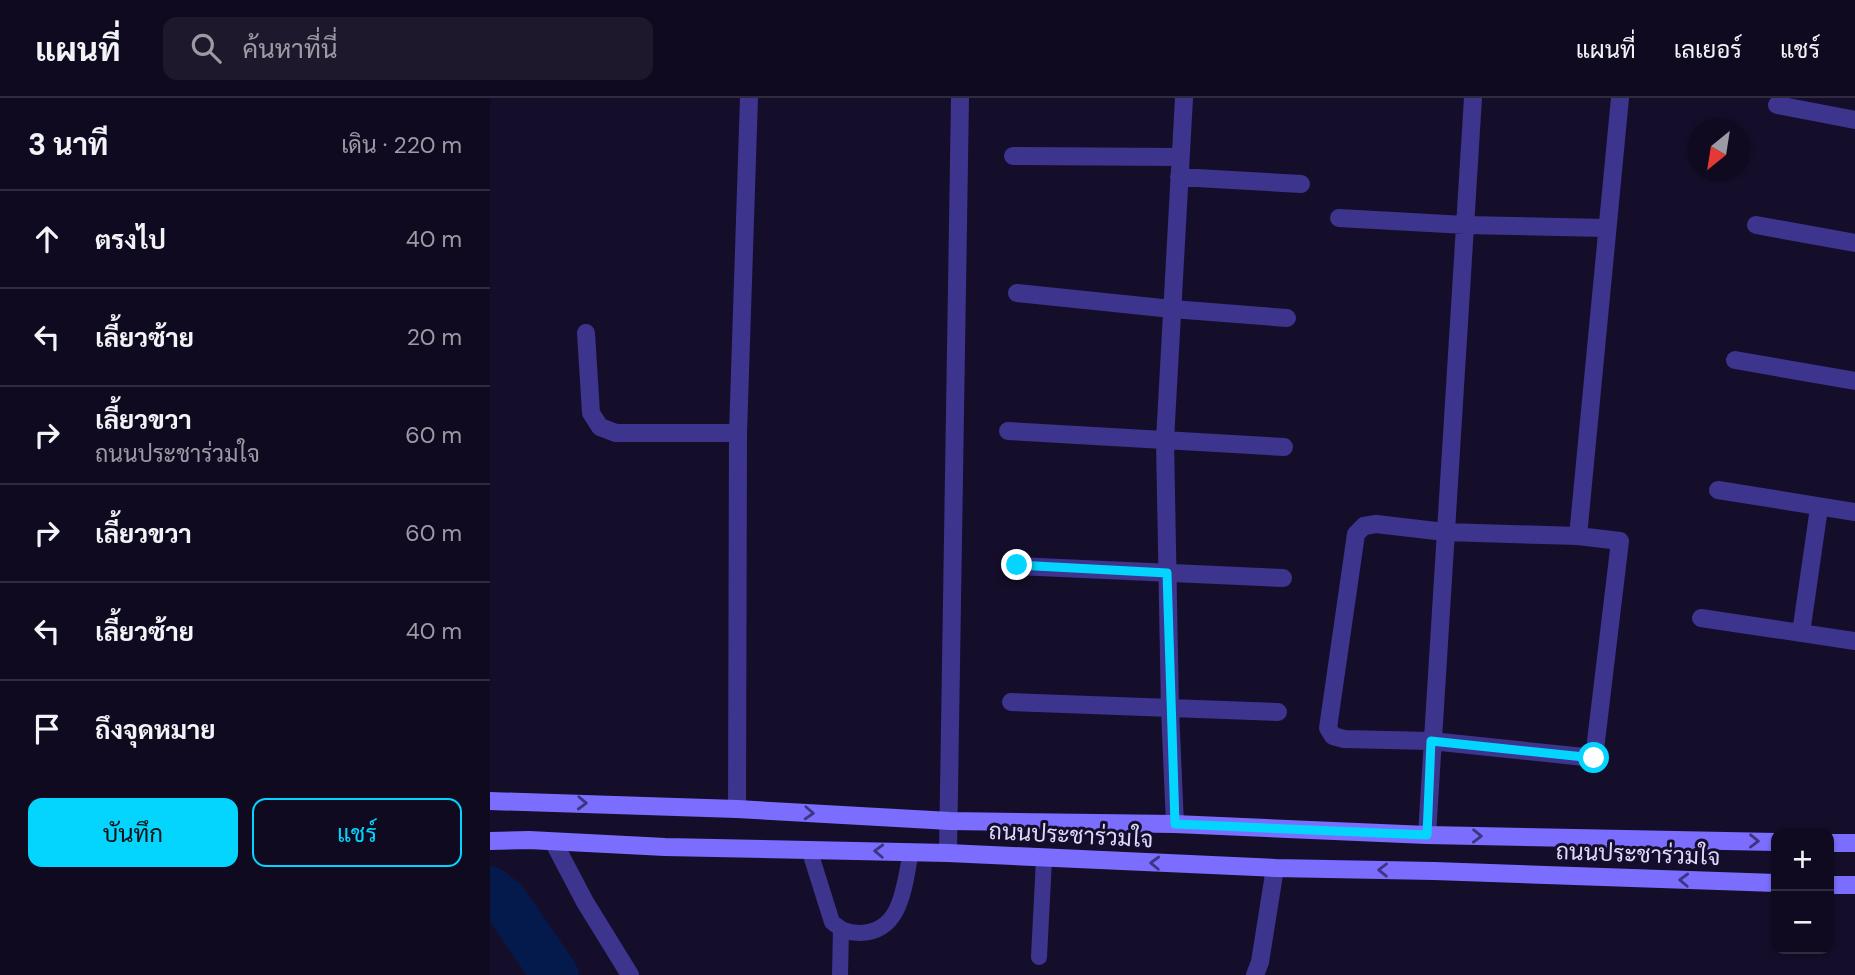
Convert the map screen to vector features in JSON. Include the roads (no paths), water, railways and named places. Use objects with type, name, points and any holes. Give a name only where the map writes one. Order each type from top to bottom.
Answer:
[{"type":"main road","name":"ถนนประชาร่วมใจ","points":[[490,801],[737,809],[950,821],[1175,824],[1427,835],[1771,842]]},
{"type":"main road","name":"ถนนประชาร่วมใจ","points":[[490,841],[948,853],[1275,868],[1434,870],[1771,883]]},
{"type":"main road","points":[[1834,843],[1855,843]]},
{"type":"main road","points":[[1834,884],[1855,885]]},
{"type":"street","points":[[737,809],[738,433],[749,98]]},
{"type":"street","points":[[948,853],[960,98]]},
{"type":"street","points":[[1175,824],[1165,440],[1184,98]]},
{"type":"street","points":[[1427,835],[1473,98]]},
{"type":"street","points":[[1578,536],[1620,98]]},
{"type":"street","points":[[1777,105],[1855,120]]},
{"type":"street","points":[[1013,156],[1180,157]]},
{"type":"street","points":[[1180,177],[1301,184]]},
{"type":"street","points":[[1339,218],[1465,225],[1606,228]]},
{"type":"street","points":[[1756,225],[1855,243]]},
{"type":"street","points":[[1017,293],[1287,318]]},
{"type":"street","points":[[586,333],[592,413],[600,427],[616,433],[738,433]]},
{"type":"street","points":[[1735,360],[1855,381]]},
{"type":"street","points":[[1009,431],[1284,447]]},
{"type":"street","points":[[1718,490],[1855,512]]},
{"type":"street","points":[[1801,633],[1819,508]]},
{"type":"street","points":[[1376,524],[1445,532],[1578,536],[1620,541],[1594,758],[1431,741],[1344,739],[1333,736],[1328,728],[1356,534],[1364,526],[1376,524]]},
{"type":"street","points":[[1017,565],[1283,578]]},
{"type":"street","points":[[1701,618],[1855,641]]},
{"type":"street","points":[[1012,702],[1278,712]]},
{"type":"street","points":[[554,842],[585,902],[630,975]]},
{"type":"street","points":[[1255,975],[1260,962],[1275,868]]},
{"type":"lane","points":[[809,849],[832,922],[841,930],[853,933],[870,933],[885,926],[892,919],[898,910],[911,852]]},
{"type":"lane","points":[[1039,957],[1044,859]]},
{"type":"lane","points":[[840,975],[841,930]]},
{"type":"waterway","points":[[490,890],[505,902],[555,975]]}]
